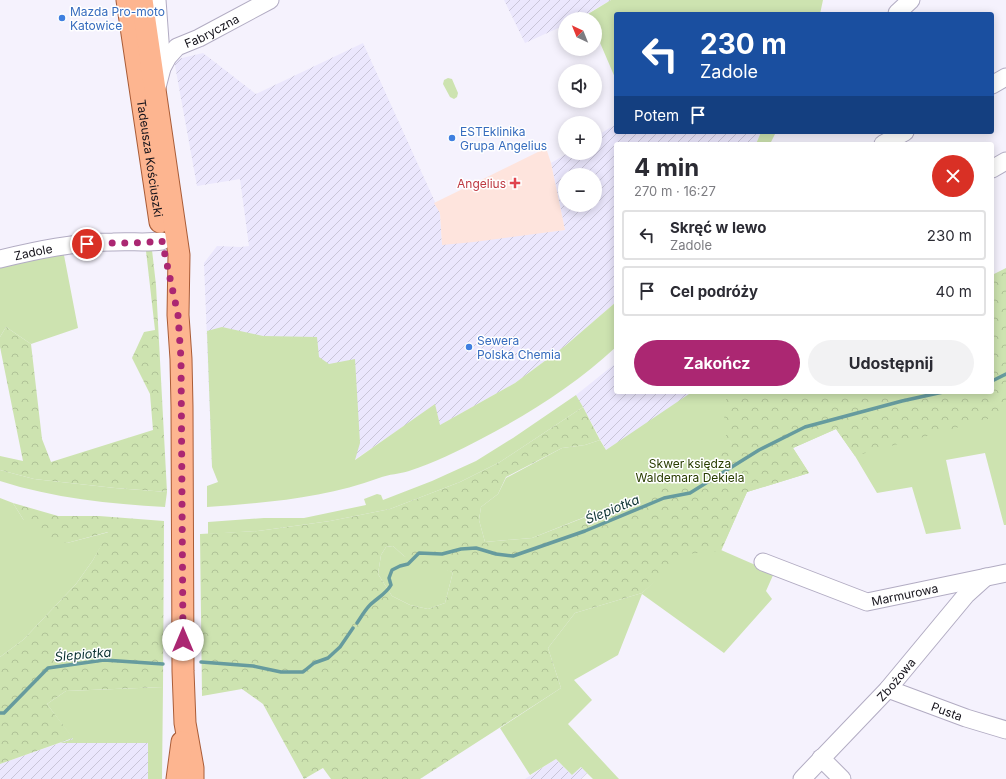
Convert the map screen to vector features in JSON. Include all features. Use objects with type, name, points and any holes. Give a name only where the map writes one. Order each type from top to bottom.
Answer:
[{"type":"main road","name":"Tadeusza Kościuszki","points":[[127,0],[162,241],[178,315]]},
{"type":"main road","name":"Tadeusza Kościuszki","points":[[142,0],[179,255],[178,315],[181,359],[183,671],[185,723],[190,776]]},
{"type":"street","points":[[157,0],[162,68]]},
{"type":"street","name":"Fabryczna","points":[[155,93],[162,68],[168,57],[177,47],[199,38],[270,0]]},
{"type":"street","points":[[897,12],[911,0]]},
{"type":"street","points":[[160,34],[177,47]]},
{"type":"street","points":[[994,84],[1006,77]]},
{"type":"street","points":[[888,142],[902,134]]},
{"type":"street","points":[[994,168],[1006,161]]},
{"type":"street","name":"Zadole","points":[[0,259],[62,245],[162,241]]},
{"type":"street","name":"Marmurowa","points":[[762,562],[867,602],[1006,573]]},
{"type":"street","name":"Zbożowa","points":[[802,779],[888,689],[966,595],[986,577]]},
{"type":"street","name":"Pusta","points":[[888,689],[966,718],[1006,730]]},
{"type":"street","points":[[821,758],[842,779]]},
{"type":"shaded area","points":[[504,0],[611,0],[590,12],[558,12],[558,28],[525,43]]},
{"type":"shaded area","name":"Sewera Polska Chemia","points":[[363,43],[440,213],[442,244],[565,230],[561,212],[602,212],[602,168],[558,168],[558,196],[551,163],[558,159],[602,160],[602,133],[614,125],[614,134],[760,134],[757,142],[614,142],[614,304],[565,346],[515,383],[440,425],[435,405],[354,460],[212,467],[204,263],[217,246],[249,246],[240,179],[197,186],[174,60],[203,53],[256,94]]},
{"type":"shaded area","name":"Angelius","points":[[546,148],[551,163],[558,196],[558,212],[561,212],[565,230],[442,245],[440,213],[434,203]]},
{"type":"shaded area","points":[[614,365],[614,394],[692,394],[606,450],[576,395]]},
{"type":"shaded area","points":[[161,733],[161,779],[0,779],[0,764],[76,736]]},
{"type":"shaded area","points":[[556,759],[572,775],[581,767],[587,773],[581,779],[525,779]]},
{"type":"green space","points":[[611,0],[823,0],[820,12],[614,12],[614,75],[602,47],[602,12],[591,12]]},
{"type":"green space","points":[[448,78],[452,79],[458,93],[457,97],[454,99],[450,97],[443,84],[444,80]]},
{"type":"green space","points":[[760,134],[775,134],[771,142],[757,142]]},
{"type":"green space","points":[[63,250],[78,328],[31,344],[6,327],[0,337],[0,267]]},
{"type":"green space","points":[[152,250],[156,285],[167,492],[34,479],[0,470],[0,456],[23,461],[0,347],[0,337],[6,327],[31,344],[42,439],[51,462],[153,430],[150,394],[132,358],[144,332],[155,330],[146,251]]},
{"type":"green space","points":[[1006,268],[1006,414],[855,456],[836,429],[793,448],[809,473],[747,492],[721,551],[687,554],[642,593],[575,613],[548,648],[561,688],[420,779],[331,779],[323,768],[304,779],[263,704],[242,689],[202,696],[200,534],[258,531],[330,521],[390,509],[460,482],[500,462],[583,407],[600,440],[585,445],[562,448],[506,477],[498,494],[481,507],[479,520],[485,542],[532,538],[657,489],[693,482],[720,456],[727,432],[724,419],[727,394],[994,394],[994,274]],"holes":[[[393,546],[416,564],[453,572],[445,603],[428,609],[410,605],[392,596],[378,574],[381,555],[386,547]]]},
{"type":"green space","name":"Skwer księdza Waldemara Dekiela","points":[[1006,278],[1006,525],[1004,525],[985,453],[946,460],[961,529],[926,534],[912,487],[877,493],[855,456],[836,429],[793,448],[809,473],[747,492],[721,550],[774,573],[766,591],[772,599],[724,653],[642,594],[618,655],[574,680],[592,700],[568,724],[619,779],[593,779],[581,767],[572,775],[556,759],[530,775],[500,728],[561,688],[548,648],[575,613],[642,593],[675,562],[635,497],[532,538],[485,542],[479,520],[481,507],[498,494],[506,478],[562,448],[585,445],[600,440],[606,450],[689,394],[994,394],[994,376]]},
{"type":"green space","points":[[614,304],[614,349],[601,361],[552,398],[464,448],[437,461],[409,471],[338,490],[316,495],[250,504],[207,507],[207,486],[218,482],[212,467],[207,331],[222,327],[263,336],[317,337],[319,357],[329,364],[355,359],[360,443],[355,460],[435,404],[440,425],[515,383],[565,346]]},
{"type":"green space","points":[[576,395],[583,407],[500,462],[460,482],[390,509],[330,521],[258,531],[208,534],[208,522],[264,518],[304,518],[366,505],[364,499],[377,494],[381,495],[383,500],[432,481],[476,461]]},
{"type":"green space","points":[[0,470],[34,479],[167,492],[165,507],[103,502],[40,492],[0,481]]},
{"type":"green space","points":[[0,498],[13,503],[23,519],[67,543],[109,532],[93,560],[76,584],[23,640],[0,657]]},
{"type":"green space","points":[[13,503],[58,516],[99,516],[164,521],[163,687],[66,691],[47,704],[73,738],[0,764],[0,657],[23,640],[76,584],[93,560],[108,532],[67,543],[45,539],[23,519]]},
{"type":"green space","points":[[393,546],[404,556],[453,572],[445,603],[428,609],[410,605],[392,596],[378,574],[381,555],[386,547]]},
{"type":"green space","points":[[163,687],[162,779],[148,779],[148,743],[60,743],[73,739],[47,704],[66,691]]},
{"type":"waterway","name":"Ślepiotka","points":[[994,380],[1006,374]]},
{"type":"waterway","name":"Ślepiotka","points":[[357,623],[368,607],[391,585],[389,578],[392,570],[408,564],[419,553],[442,554],[461,549],[476,548],[496,554],[513,556],[585,531],[664,498],[690,493],[759,450],[805,427],[934,394]]},
{"type":"waterway","name":"Ślepiotka","points":[[201,662],[253,666],[281,672],[303,672],[314,663],[328,658],[340,647],[353,628]]},
{"type":"waterway","name":"Ślepiotka","points":[[0,713],[4,713],[48,668],[104,660],[163,664]]},
{"type":"place","name":"Mazda Pro-moto Katowice","points":[[62,18]]},
{"type":"place","name":"ESTEklinika Grupa Angelius","points":[[452,138]]},
{"type":"place","name":"Angelius","points":[[515,183]]},
{"type":"place","name":"Sewera Polska Chemia","points":[[469,347]]},
{"type":"route","points":[[87,244],[162,241],[178,315],[181,359],[183,640]]}]
